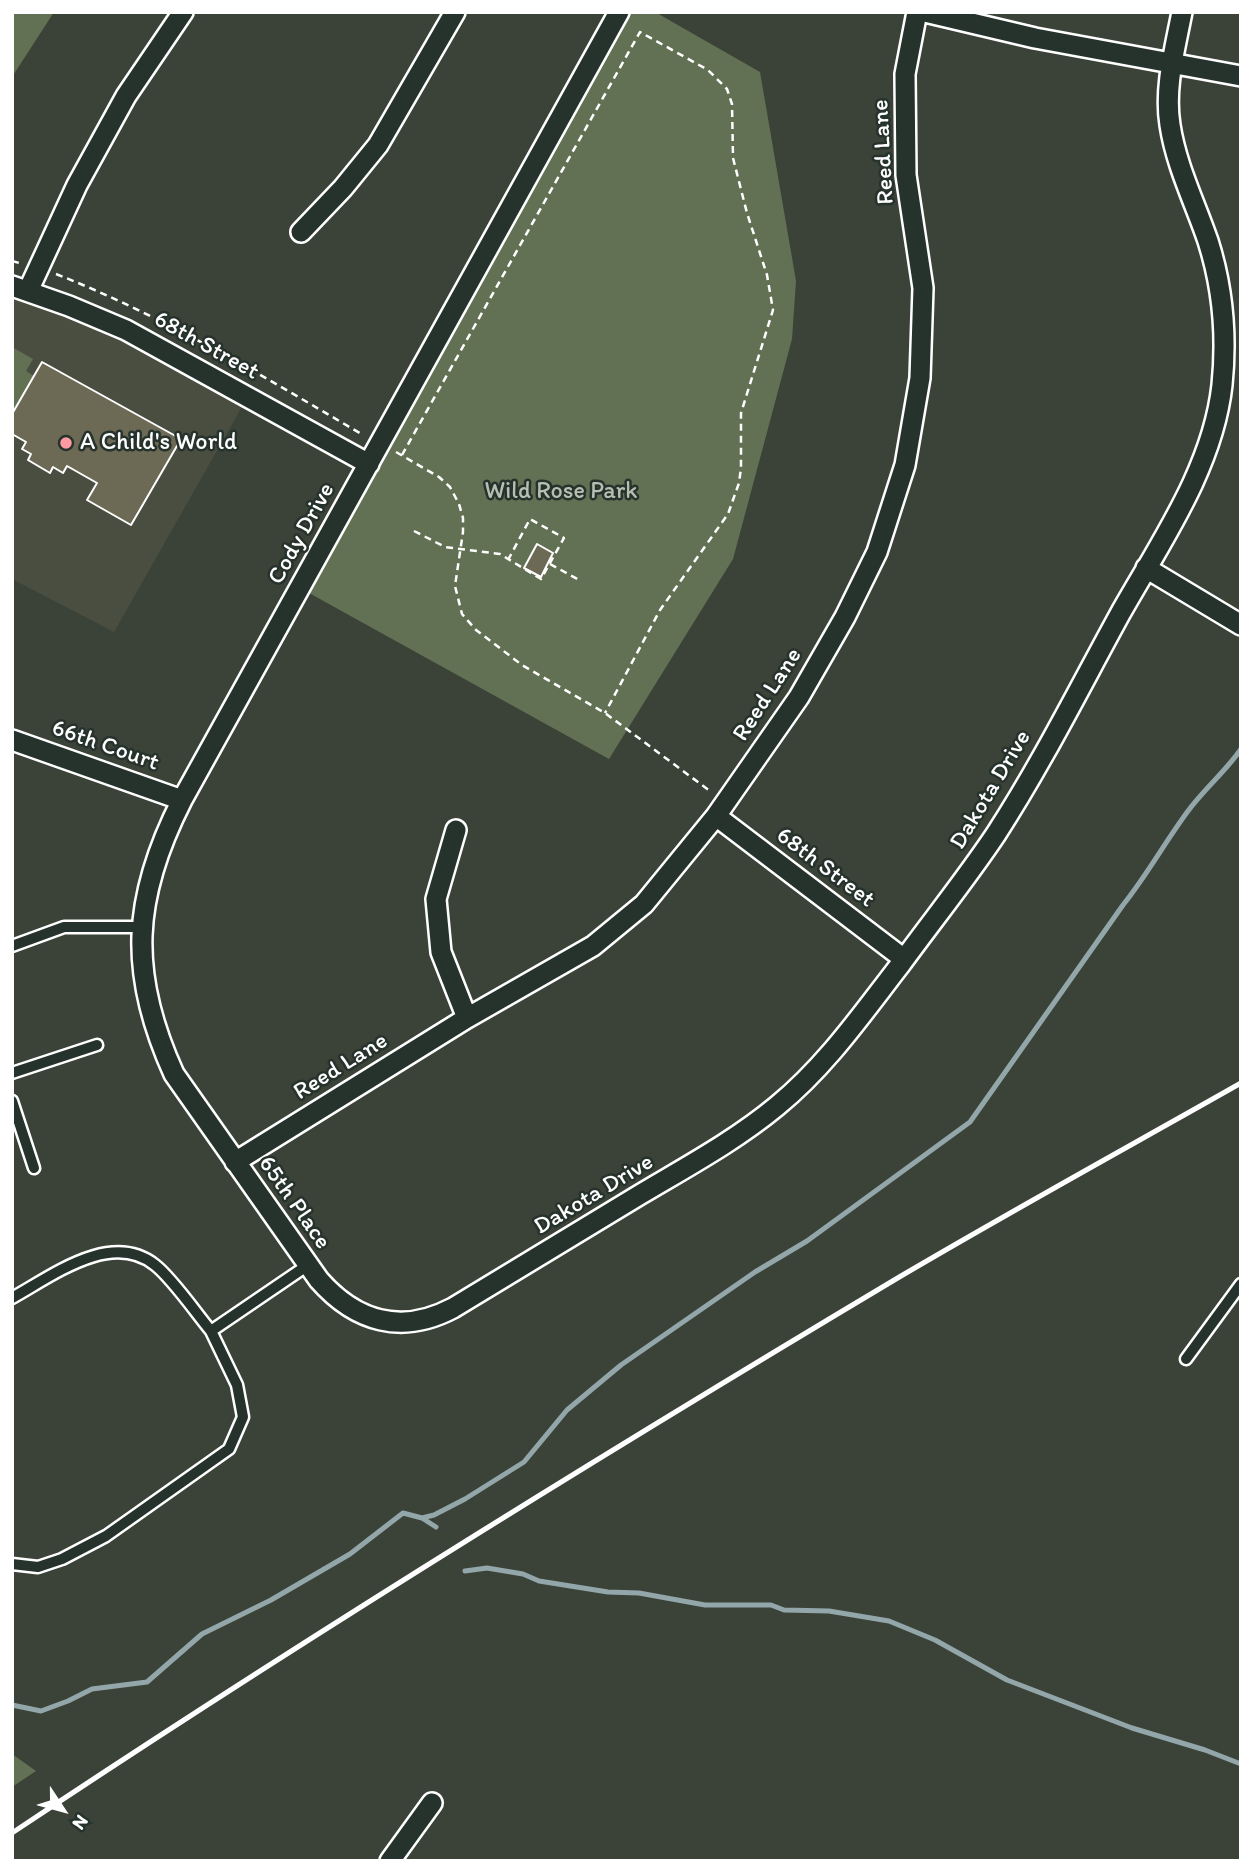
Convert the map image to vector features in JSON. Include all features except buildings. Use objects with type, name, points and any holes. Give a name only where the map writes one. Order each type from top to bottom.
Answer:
[{"type":"street","points":[[20,289],[39,268],[77,185],[120,107],[183,12]]},
{"type":"street","points":[[301,232],[343,188],[378,145],[455,12]]},
{"type":"street","name":"Cody Drive","points":[[192,1101],[174,1074],[159,1040],[148,1005],[143,973],[141,927],[153,865],[163,837],[619,12]]},
{"type":"street","name":"Reed Lane","points":[[234,1162],[467,1018],[593,946],[644,904],[716,816],[799,697],[845,617],[877,552],[905,466],[920,378],[923,288],[906,175],[905,74],[917,12]]},
{"type":"street","points":[[925,12],[1035,38],[1241,76]]},
{"type":"street","name":"Dakota Drive","points":[[371,1318],[410,1322],[431,1318],[449,1310],[736,1136],[779,1105],[810,1076],[852,1028],[996,834],[1026,785],[1186,495],[1203,459],[1219,403],[1225,351],[1219,281],[1170,124],[1168,98],[1182,12]]},
{"type":"street","name":"68th Street","points":[[20,289],[126,330],[369,464]]},
{"type":"street","points":[[1146,568],[1241,625]]},
{"type":"street","name":"66th Court","points":[[12,740],[182,800]]},
{"type":"street","name":"68th Street","points":[[716,816],[904,959]]},
{"type":"street","points":[[456,830],[436,899],[441,952],[467,1018]]},
{"type":"street","name":"65th Place","points":[[192,1101],[332,1296],[371,1318]]},
{"type":"street","points":[[390,1861],[432,1803]]},
{"type":"lane","points":[[12,947],[64,927],[141,927]]},
{"type":"lane","points":[[12,1073],[97,1045]]},
{"type":"lane","points":[[12,1101],[34,1168]]},
{"type":"lane","points":[[12,1298],[62,1269],[90,1258],[114,1252],[138,1255],[156,1266],[211,1331],[237,1385],[243,1417],[229,1449],[106,1536],[62,1559],[38,1567],[12,1564]]},
{"type":"lane","points":[[211,1331],[308,1265]]},
{"type":"lane","points":[[1186,1359],[1240,1288]]},
{"type":"path","points":[[402,455],[640,32],[714,75],[727,89],[732,104],[733,158],[767,275],[773,310],[741,412],[741,468],[739,483],[728,514],[660,610],[605,713]]},
{"type":"path","points":[[12,261],[39,268],[111,296],[146,313],[439,477],[454,493],[463,518],[455,586],[463,614],[476,630],[540,677],[605,713],[714,794]]},
{"type":"path","points":[[414,531],[445,547],[500,555],[508,560],[541,579],[564,538],[530,519],[508,560]]},
{"type":"path","points":[[550,564],[581,581]]},
{"type":"shaded area","points":[[12,286],[248,396],[114,632],[12,579]]},
{"type":"green space","points":[[12,12],[54,12],[12,77]]},
{"type":"green space","name":"Wild Rose Park","points":[[619,12],[655,12],[760,72],[796,281],[792,339],[733,559],[609,759],[300,588]]},
{"type":"green space","points":[[12,347],[33,359],[26,371],[34,376],[12,414]]},
{"type":"green space","points":[[12,1754],[36,1771],[12,1787]]},
{"type":"waterway","points":[[422,1518],[434,1515],[465,1499],[524,1462],[567,1410],[621,1365],[755,1272],[807,1241],[970,1122],[1188,811],[1241,749]]},
{"type":"waterway","points":[[12,1705],[41,1711],[92,1689],[147,1682],[202,1634],[271,1600],[350,1554],[403,1513],[422,1518],[436,1527]]},
{"type":"waterway","points":[[465,1571],[487,1568],[523,1574],[539,1581],[608,1592],[639,1593],[705,1605],[771,1605],[784,1610],[829,1611],[889,1621],[935,1640],[1007,1680],[1132,1728],[1241,1764]]},
{"type":"railway","points":[[12,1833],[342,1619],[676,1411],[943,1251],[1241,1083]]},
{"type":"place","name":"A Child's World","points":[[66,443]]}]
